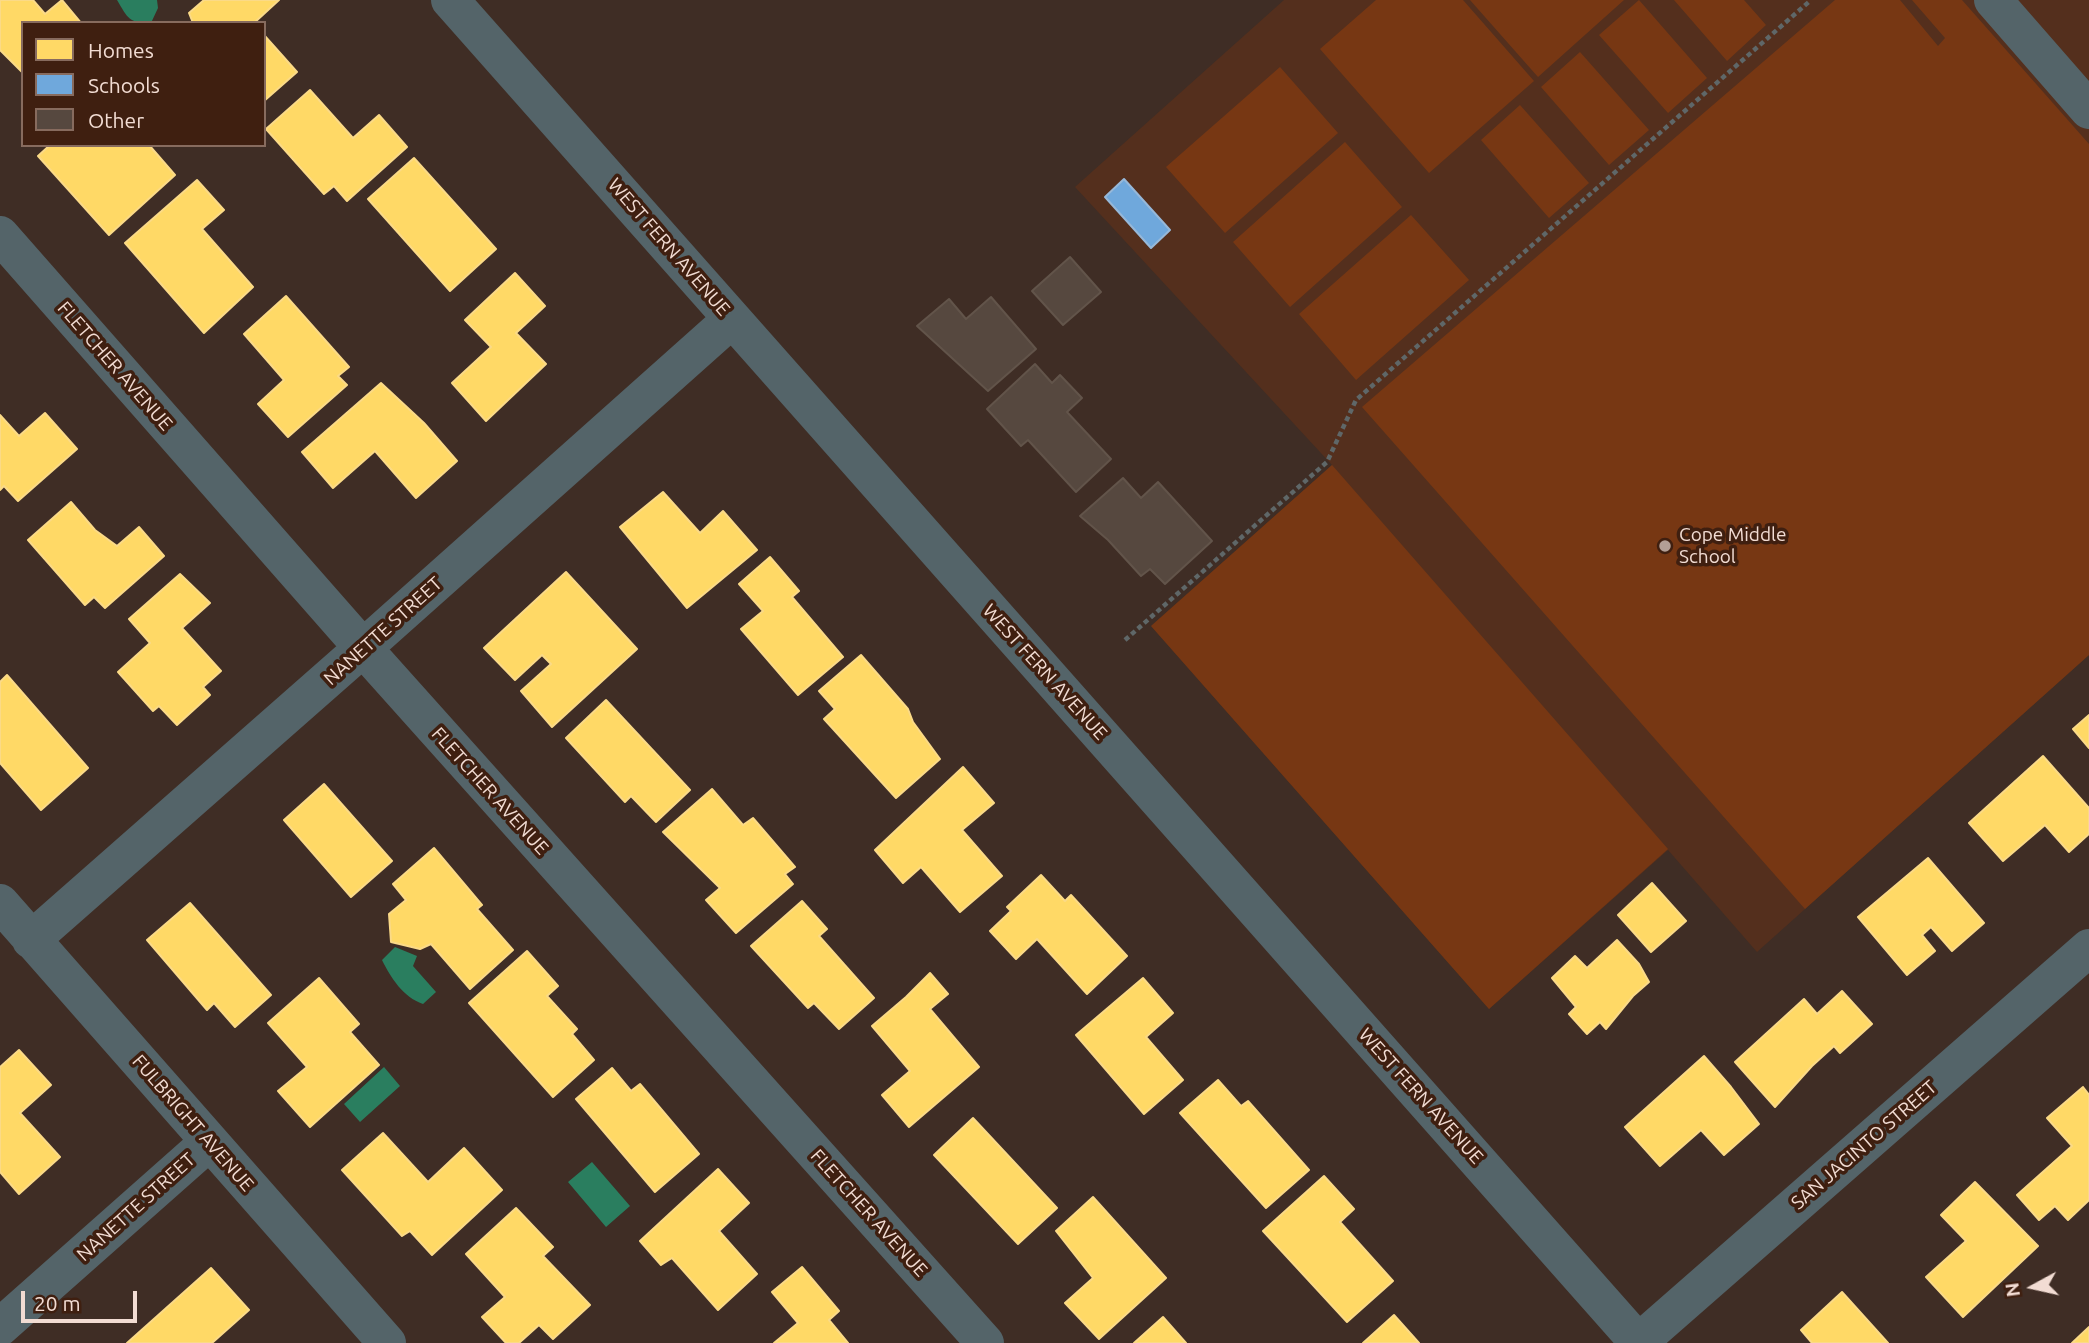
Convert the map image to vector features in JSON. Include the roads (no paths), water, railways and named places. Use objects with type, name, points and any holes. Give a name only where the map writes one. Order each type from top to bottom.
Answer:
[{"type":"street","name":"WEST FERN AVENUE","points":[[450,0],[1639,1343]]},
{"type":"street","points":[[1993,0],[2089,110]]},
{"type":"street","name":"FLETCHER AVENUE","points":[[0,235],[363,648],[985,1343]]},
{"type":"street","name":"NANETTE STREET","points":[[32,940],[732,319]]},
{"type":"street","name":"FULBRIGHT AVENUE","points":[[0,903],[387,1343]]},
{"type":"street","name":"SAN JACINTO STREET","points":[[1639,1343],[2089,948]]},
{"type":"street","name":"NANETTE STREET","points":[[0,1327],[209,1142]]},
{"type":"place","name":"Cope Middle School","points":[[1665,546]]}]
